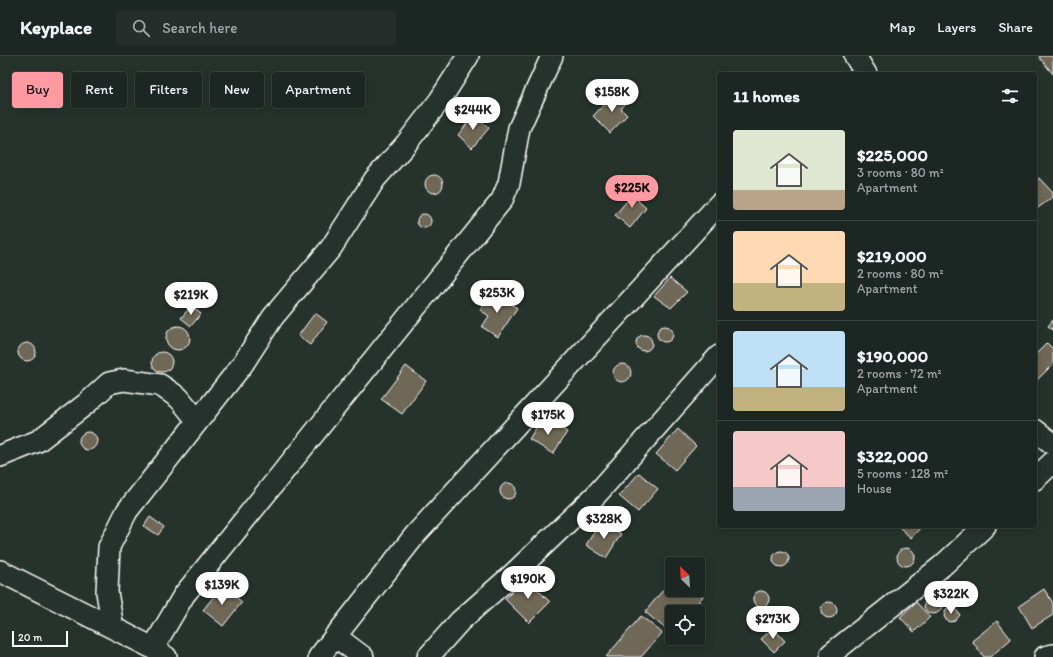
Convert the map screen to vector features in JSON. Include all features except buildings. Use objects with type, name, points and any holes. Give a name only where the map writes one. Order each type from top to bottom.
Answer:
[{"type":"street","points":[[113,628],[107,592],[109,547],[127,511],[197,420],[242,365],[273,317],[331,248],[375,179],[406,144],[440,100],[468,56]]},
{"type":"street","points":[[0,571],[160,653],[184,596],[502,200],[509,183],[519,128],[552,56]]},
{"type":"street","points":[[855,56],[865,72]]},
{"type":"street","points":[[319,657],[416,534],[717,206]]},
{"type":"street","points":[[428,657],[460,621],[512,575],[595,496],[717,358]]},
{"type":"street","points":[[0,456],[38,441],[86,404],[109,383],[124,380],[160,385],[179,398],[197,420]]},
{"type":"street","points":[[1037,432],[1053,444]]},
{"type":"street","points":[[1037,477],[1053,462]]},
{"type":"street","points":[[830,656],[942,566],[983,528]]},
{"type":"street","points":[[336,636],[362,657]]},
{"type":"street","points":[[1045,657],[1053,655]]}]
